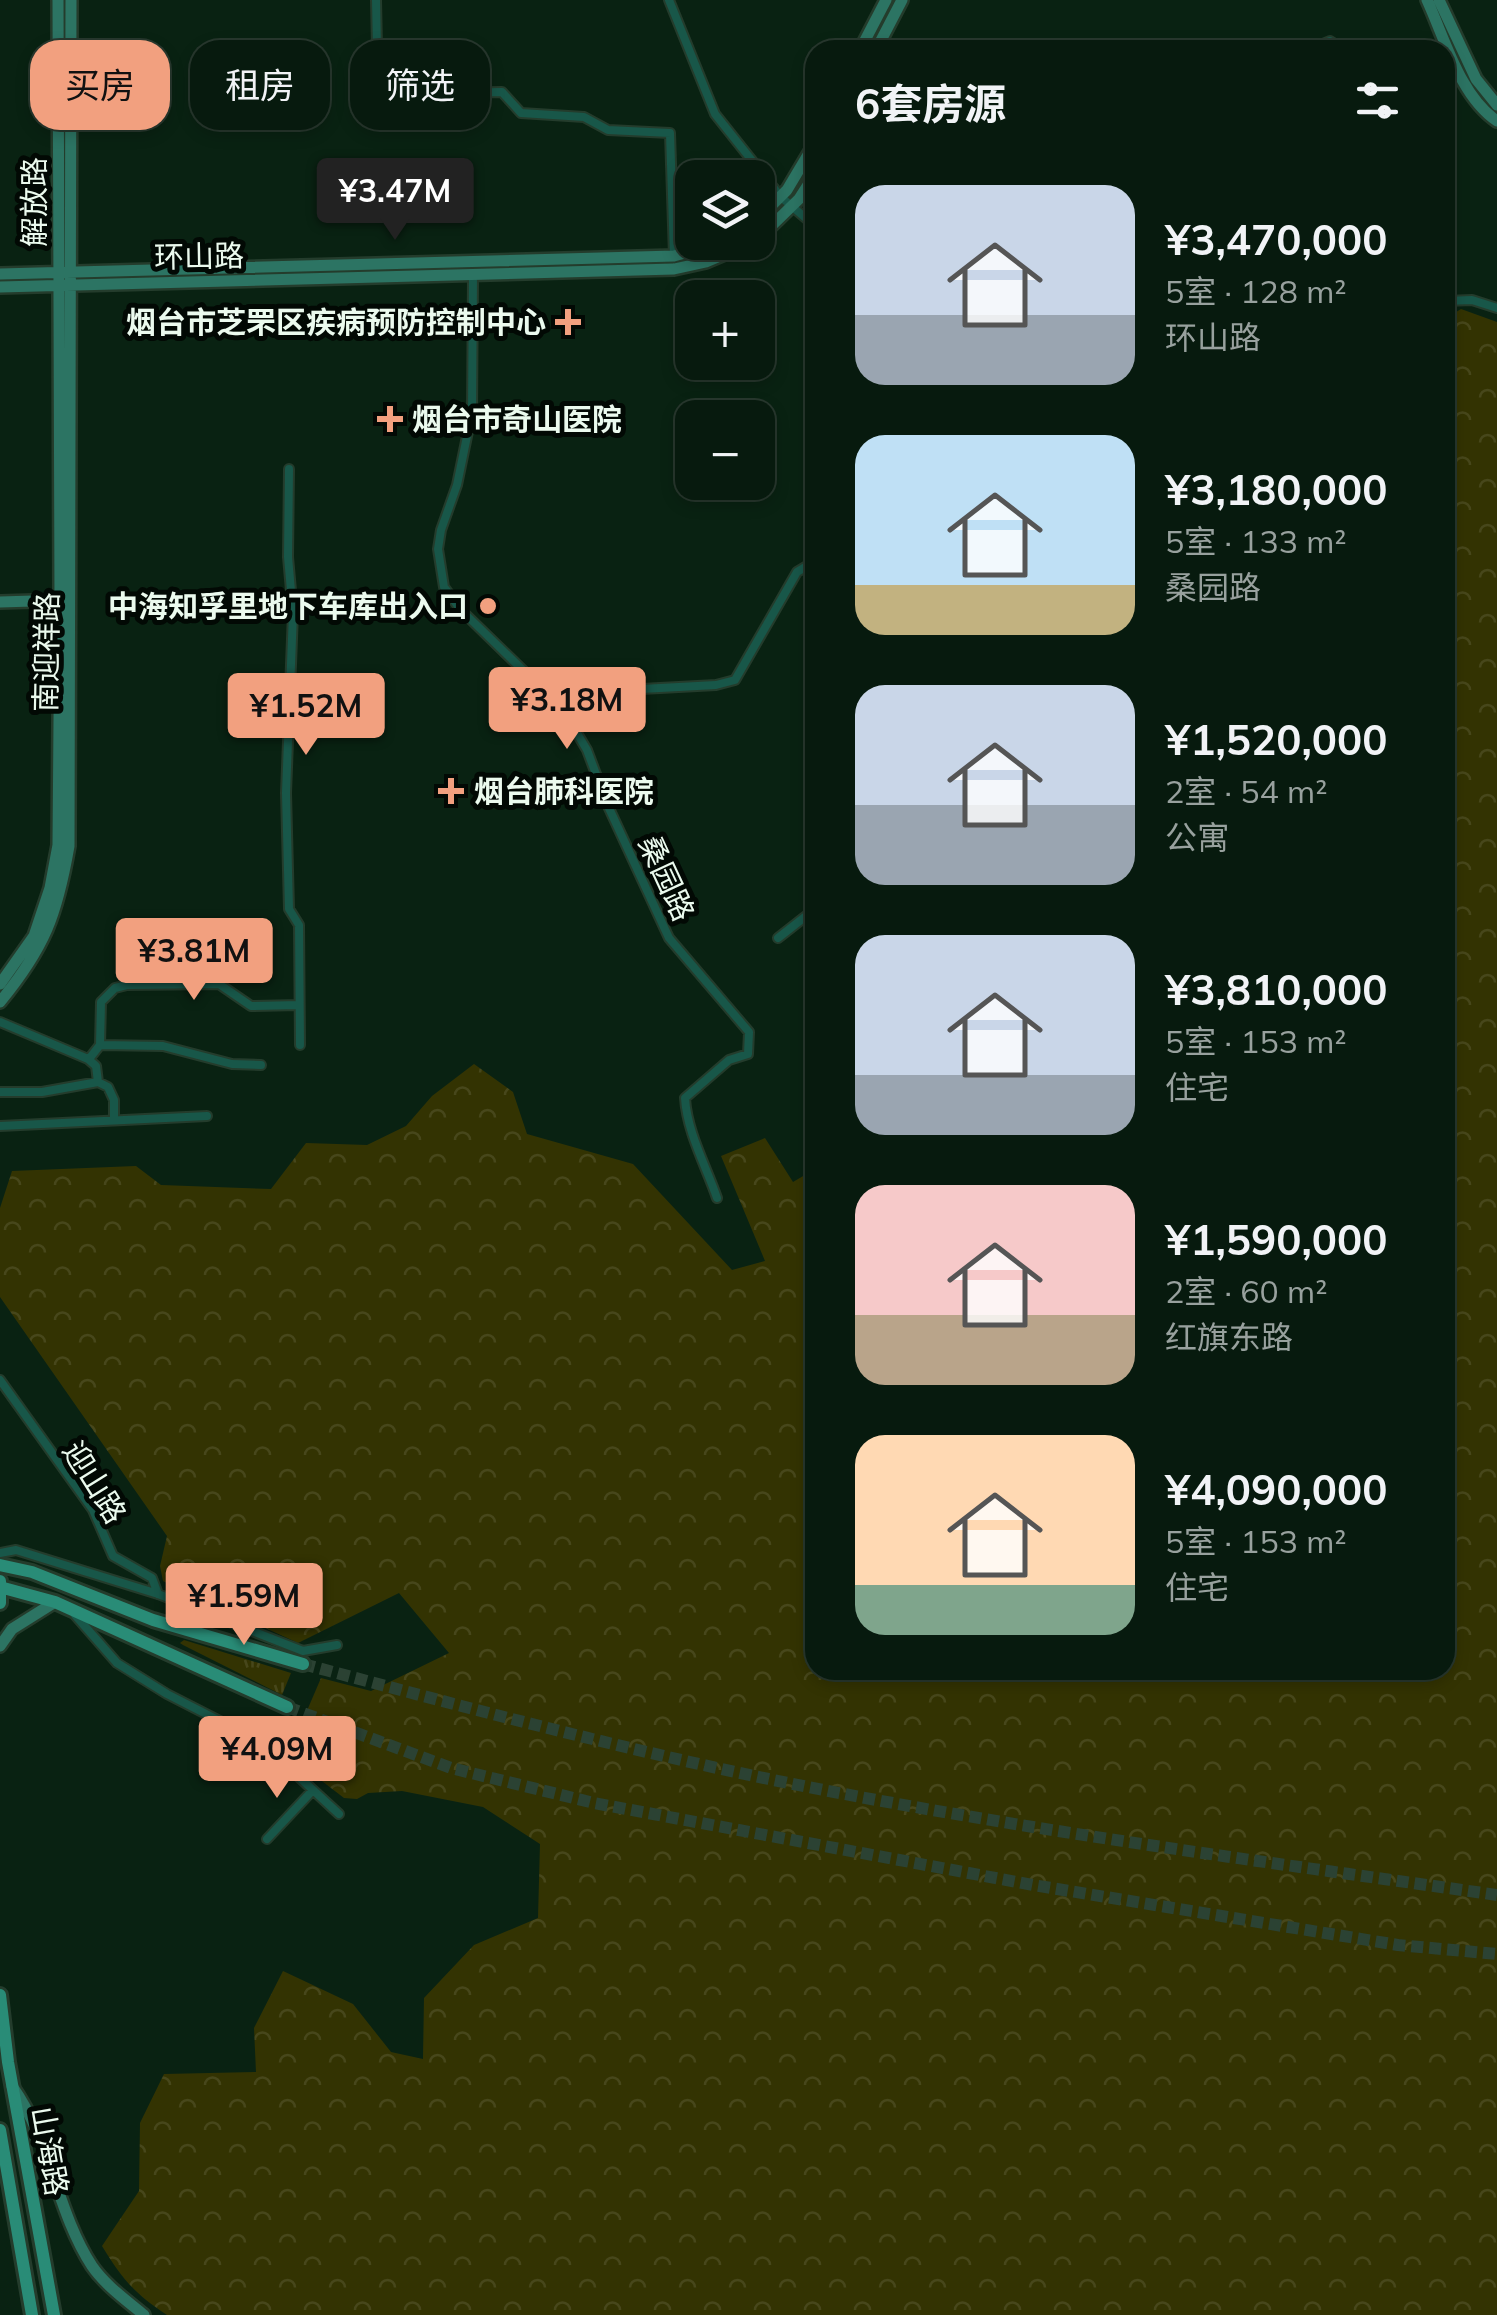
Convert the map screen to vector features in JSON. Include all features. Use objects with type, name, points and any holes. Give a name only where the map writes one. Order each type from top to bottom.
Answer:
[{"type":"main road","name":"解放路","points":[[58,0],[65,278]]},
{"type":"main road","name":"解放路","points":[[65,278],[71,0]]},
{"type":"main road","points":[[865,40],[886,0]]},
{"type":"main road","points":[[881,40],[902,0]]},
{"type":"main road","points":[[1427,0],[1446,40]]},
{"type":"main road","points":[[1439,0],[1476,80],[1497,105]]},
{"type":"main road","points":[[1455,60],[1477,102],[1497,121]]},
{"type":"main road","points":[[775,203],[805,160]]},
{"type":"main road","name":"环山路","points":[[775,222],[805,188]]},
{"type":"main road","name":"环山路","points":[[0,287],[65,278],[674,256]]},
{"type":"main road","name":"环山路","points":[[0,274],[65,278],[474,276],[674,270],[711,260]]},
{"type":"main road","name":"南迎祥路","points":[[0,1002],[46,937],[64,874],[70,822],[65,278]]},
{"type":"main road","name":"南迎祥路","points":[[0,984],[34,936],[50,888],[58,845],[66,600]]},
{"type":"main road","points":[[0,602],[66,600]]},
{"type":"main road","points":[[0,1564],[32,1572],[154,1620],[304,1664]]},
{"type":"main road","points":[[0,1603],[0,1585],[62,1605],[288,1708]]},
{"type":"main road","points":[[0,1646],[12,1629],[62,1605]]},
{"type":"main road","name":"山海路","points":[[0,1996],[12,2086],[54,2315]]},
{"type":"main road","points":[[12,2086],[40,2137],[94,2269],[144,2315]]},
{"type":"main road","name":"山海路","points":[[0,2130],[32,2315]]},
{"type":"street","points":[[376,0],[378,94],[502,92],[521,113],[584,118],[608,130],[670,133],[674,256]]},
{"type":"street","points":[[669,0],[715,114],[790,208],[805,219]]},
{"type":"street","name":"桑园路","points":[[474,276],[472,412],[457,485],[440,530],[444,586],[461,610],[562,708],[587,750],[608,806],[669,938],[749,1032],[748,1054],[729,1060],[685,1098],[686,1120],[717,1198]]},
{"type":"street","points":[[1455,301],[1472,300],[1497,308]]},
{"type":"street","points":[[289,468],[288,570],[293,613],[286,793],[289,909],[299,925],[300,1045]]},
{"type":"street","points":[[548,694],[716,685],[735,680],[797,572],[805,567]]},
{"type":"street","points":[[778,938],[805,917]]},
{"type":"street","points":[[88,1059],[100,1045],[102,1002],[115,988],[219,984],[252,1006],[299,1005]]},
{"type":"street","points":[[0,1022],[88,1059],[96,1066],[98,1082]]},
{"type":"street","points":[[100,1045],[163,1046],[232,1064],[261,1065]]},
{"type":"street","points":[[0,1092],[42,1092],[98,1082],[108,1087],[114,1100],[114,1120]]},
{"type":"street","points":[[0,1126],[207,1116]]},
{"type":"street","name":"迎山路","points":[[0,1380],[93,1510],[112,1556],[152,1578],[158,1594]]},
{"type":"street","points":[[0,1553],[16,1550],[158,1594],[302,1651],[336,1645]]},
{"type":"street","points":[[62,1605],[117,1663],[167,1694],[261,1742],[339,1814]]},
{"type":"street","points":[[267,1839],[313,1790]]},
{"type":"green space","points":[[1461,309],[1497,322],[1497,2315],[167,2315],[130,2285],[102,2246],[139,2191],[140,2123],[164,2074],[256,2072],[254,2028],[283,1971],[353,2004],[391,2052],[423,2059],[424,1998],[474,1945],[538,1918],[540,1844],[483,1807],[402,1791],[344,1798],[288,1755],[321,1678],[371,1691],[449,1653],[399,1593],[298,1643],[163,1581],[160,1566],[167,1536],[0,1297],[0,1208],[12,1171],[136,1166],[161,1185],[271,1189],[306,1143],[367,1145],[406,1126],[432,1096],[474,1064],[513,1092],[527,1134],[633,1164],[732,1270],[765,1261],[721,1156],[765,1138],[793,1182],[805,1175],[805,1680],[1455,1680],[1455,313]]},
{"type":"green space","points":[[184,1640],[291,1673],[282,1695],[180,1643]]},
{"type":"tunnel","points":[[303,1664],[605,1742],[788,1783],[1053,1830],[1497,1895]]},
{"type":"tunnel","points":[[287,1707],[451,1768],[594,1803],[1033,1885],[1398,1945],[1497,1954]]},
{"type":"place","name":"烟台市芝罘区疾病预防控制中心","points":[[568,322]]},
{"type":"place","name":"烟台市奇山医院","points":[[390,419]]},
{"type":"place","name":"中海知孚里地下车库出入口","points":[[488,606]]},
{"type":"place","name":"烟台肺科医院","points":[[451,791]]}]
